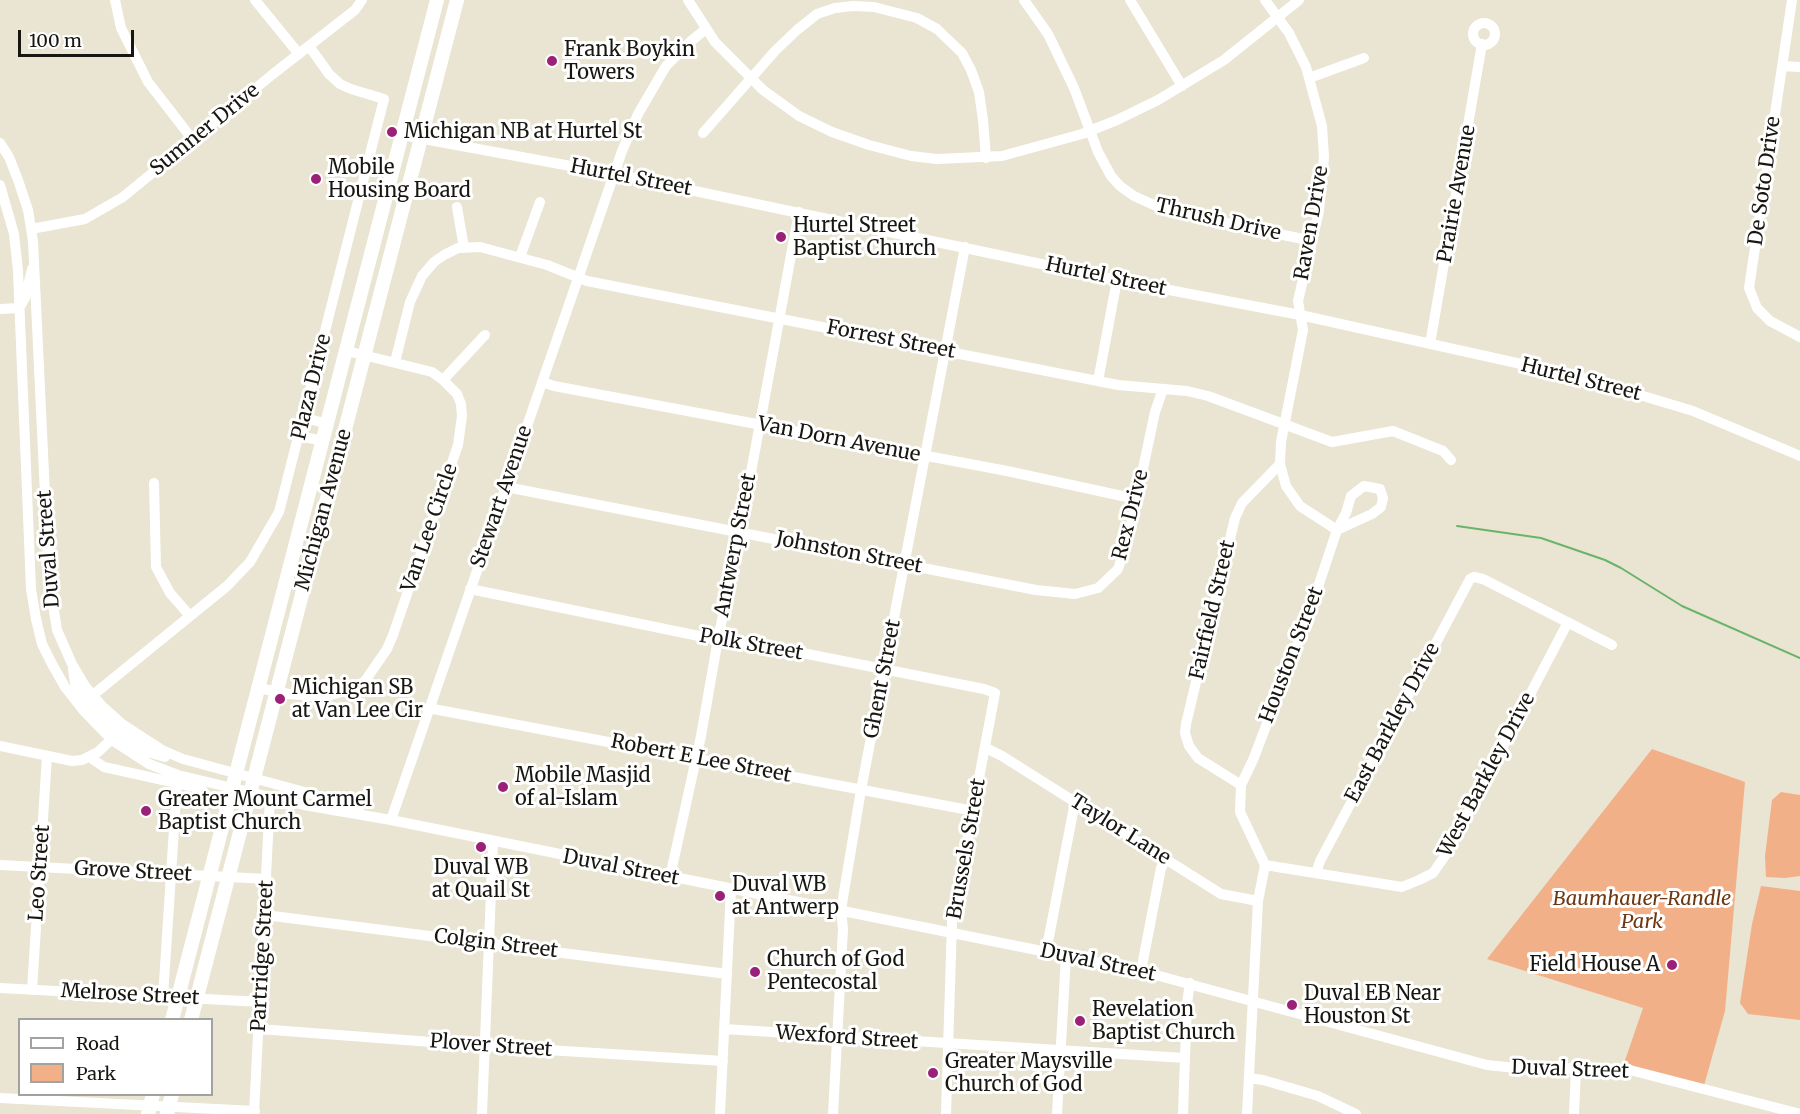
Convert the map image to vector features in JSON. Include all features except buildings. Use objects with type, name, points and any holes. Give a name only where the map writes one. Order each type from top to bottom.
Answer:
[{"type":"main road","name":"Michigan Avenue","points":[[173,1018],[437,0]]},
{"type":"main road","name":"Michigan Avenue","points":[[191,1018],[457,0]]},
{"type":"main road","points":[[199,919],[216,925]]},
{"type":"street","points":[[115,0],[121,28],[148,81],[194,140]]},
{"type":"street","points":[[255,0],[299,54]]},
{"type":"street","name":"Sumner Drive","points":[[31,229],[86,219],[123,197],[355,10],[362,0]]},
{"type":"street","points":[[688,0],[715,42],[778,102],[799,116],[832,132],[869,145],[911,156],[937,159],[1002,156],[1090,131],[1158,100],[1224,60],[1299,0]]},
{"type":"street","name":"Thrush Drive","points":[[1024,0],[1048,34],[1061,60],[1098,152],[1111,176],[1134,196],[1149,204],[1185,216],[1312,241]]},
{"type":"street","points":[[1130,0],[1182,86]]},
{"type":"street","name":"Raven Drive","points":[[1265,0],[1289,33],[1306,67],[1322,126],[1324,158],[1322,190],[1298,301],[1300,315]]},
{"type":"street","name":"De Soto Drive","points":[[1792,0],[1749,288],[1757,308],[1770,321],[1800,337]]},
{"type":"street","points":[[703,133],[775,51],[817,15],[835,8],[874,7],[917,18],[937,29],[962,53],[979,92],[986,158]]},
{"type":"street","name":"Stewart Avenue","points":[[390,820],[614,174],[638,114],[666,66],[706,29]]},
{"type":"street","name":"Prairie Avenue","points":[[1430,344],[1482,44]]},
{"type":"street","name":"Plaza Drive","points":[[93,695],[227,586],[261,547],[279,512],[305,418],[384,99],[340,84],[329,74],[309,46]]},
{"type":"street","points":[[1310,78],[1364,58]]},
{"type":"street","points":[[1782,66],[1800,67]]},
{"type":"street","name":"Hurtel Street","points":[[402,135],[614,174],[1117,280],[1300,315],[1603,382],[1693,411],[1799,453]]},
{"type":"street","name":"Duval Street","points":[[0,143],[9,157],[18,180],[31,229],[49,579],[57,630],[72,664],[93,695],[122,724],[145,741],[183,759],[334,800],[390,820]]},
{"type":"street","name":"Duval Street","points":[[0,185],[14,234],[31,589],[42,644],[65,687],[83,710],[149,764],[178,776],[270,797],[1141,971],[1487,1065],[1526,1070],[1626,1069],[1800,1114]]},
{"type":"street","points":[[362,190],[387,196]]},
{"type":"street","points":[[520,257],[540,202]]},
{"type":"street","points":[[394,362],[410,302],[422,276],[444,255],[464,248],[457,207]]},
{"type":"street","name":"Antwerp Street","points":[[670,877],[696,759],[799,212]]},
{"type":"street","name":"Forrest Street","points":[[464,248],[480,247],[520,257],[586,281],[1098,381],[1208,396],[1332,442],[1393,431],[1443,451],[1451,460]]},
{"type":"street","name":"Ghent Street","points":[[832,1114],[843,929],[841,910],[861,790],[965,247]]},
{"type":"street","points":[[0,309],[19,308],[25,298],[34,260]]},
{"type":"street","points":[[1098,381],[1117,280]]},
{"type":"street","points":[[1300,315],[1303,330],[1281,442],[1280,464],[1286,486],[1300,506],[1337,530]]},
{"type":"street","points":[[443,380],[485,335]]},
{"type":"street","name":"Van Lee Circle","points":[[258,688],[324,697],[346,692],[365,681],[387,650],[458,445],[462,416],[461,404],[457,394],[443,380],[432,372],[347,351]]},
{"type":"street","name":"Van Dorn Avenue","points":[[542,382],[1136,499]]},
{"type":"street","name":"Rex Drive","points":[[980,579],[1061,594],[1075,594],[1098,588],[1118,568],[1128,539],[1155,412],[1163,389]]},
{"type":"street","points":[[305,418],[328,424]]},
{"type":"street","points":[[300,436],[323,441]]},
{"type":"street","name":"Fairfield Street","points":[[1240,785],[1198,758],[1189,746],[1185,733],[1186,724],[1235,518],[1242,502],[1280,464]]},
{"type":"street","points":[[154,483],[156,567],[170,593],[190,616]]},
{"type":"street","name":"Houston Street","points":[[1265,865],[1240,812],[1240,785],[1252,760],[1310,611],[1337,530],[1346,513],[1351,496],[1357,489],[1364,486],[1380,489],[1383,498],[1381,507],[1372,514],[1337,530]]},
{"type":"street","name":"Johnston Street","points":[[506,487],[980,579]]},
{"type":"street","name":"East Barkley Drive","points":[[1316,873],[1320,861],[1467,583],[1474,577],[1483,579],[1568,622]]},
{"type":"street","name":"Polk Street","points":[[470,589],[984,689],[995,694]]},
{"type":"street","points":[[1568,622],[1612,645]]},
{"type":"street","name":"West Barkley Drive","points":[[1265,865],[1402,887],[1433,873],[1447,853],[1568,622]]},
{"type":"street","points":[[72,664],[75,684],[82,696],[115,736],[147,752],[171,759],[183,759]]},
{"type":"street","name":"Brussels Street","points":[[946,1114],[952,922],[995,694]]},
{"type":"street","name":"Robert E Lee Street","points":[[428,708],[974,811]]},
{"type":"street","points":[[0,746],[72,761],[91,758],[115,736]]},
{"type":"street","name":"Taylor Lane","points":[[986,748],[1221,894],[1258,901]]},
{"type":"street","name":"Leo Street","points":[[32,990],[47,756]]},
{"type":"street","points":[[91,758],[104,767],[199,788],[204,782]]},
{"type":"street","points":[[163,997],[177,783]]},
{"type":"street","name":"Partridge Street","points":[[254,1112],[270,797]]},
{"type":"street","points":[[1046,952],[1075,802]]},
{"type":"street","points":[[482,1114],[493,842]]},
{"type":"street","points":[[1141,971],[1161,868],[1166,859]]},
{"type":"street","name":"Grove Street","points":[[0,865],[267,879]]},
{"type":"street","points":[[1247,1114],[1258,901],[1265,865]]},
{"type":"street","points":[[720,1114],[731,889]]},
{"type":"street","name":"Colgin Street","points":[[265,915],[727,974]]},
{"type":"street","points":[[1058,1114],[1066,956]]},
{"type":"street","points":[[1183,1114],[1190,983]]},
{"type":"street","name":"Melrose Street","points":[[0,988],[261,1002]]},
{"type":"street","name":"Plover Street","points":[[259,1029],[723,1061]]},
{"type":"street","name":"Wexford Street","points":[[724,1029],[949,1045],[1185,1058]]},
{"type":"street","points":[[1574,1114],[1576,1068]]},
{"type":"street","points":[[1249,1078],[1318,1096],[1356,1114]]},
{"type":"street","points":[[0,1098],[169,1105],[254,1112]]},
{"type":"green space","name":"Baumhauer-Randle Park","points":[[1652,749],[1745,782],[1725,1011],[1703,1089],[1622,1069],[1643,1008],[1487,959]]},
{"type":"green space","points":[[1781,792],[1800,795],[1800,876],[1766,877],[1765,856],[1772,800]]},
{"type":"green space","points":[[1761,886],[1800,891],[1800,1020],[1748,1014],[1740,1003],[1752,924]]},
{"type":"waterway","points":[[1457,526],[1541,538],[1605,560],[1682,606],[1800,658]]},
{"type":"place","name":"Frank Boykin Towers","points":[[552,61]]},
{"type":"place","name":"Michigan NB at Hurtel St","points":[[392,132]]},
{"type":"place","name":"Mobile Housing Board","points":[[316,179]]},
{"type":"place","name":"Hurtel Street Baptist Church","points":[[781,237]]},
{"type":"place","name":"Michigan SB at Van Lee Cir","points":[[280,699]]},
{"type":"place","name":"Mobile Masjid of al-Islam","points":[[503,787]]},
{"type":"place","name":"Greater Mount Carmel Baptist Church","points":[[146,811]]},
{"type":"place","name":"Duval WB at Quail St","points":[[481,847]]},
{"type":"place","name":"Duval WB at Antwerp","points":[[720,896]]},
{"type":"place","name":"Field House A","points":[[1672,965]]},
{"type":"place","name":"Church of God Pentecostal","points":[[755,972]]},
{"type":"place","name":"Duval EB Near Houston St","points":[[1292,1005]]},
{"type":"place","name":"Revelation Baptist Church","points":[[1080,1021]]},
{"type":"place","name":"Greater Maysville Church of God","points":[[933,1073]]}]
